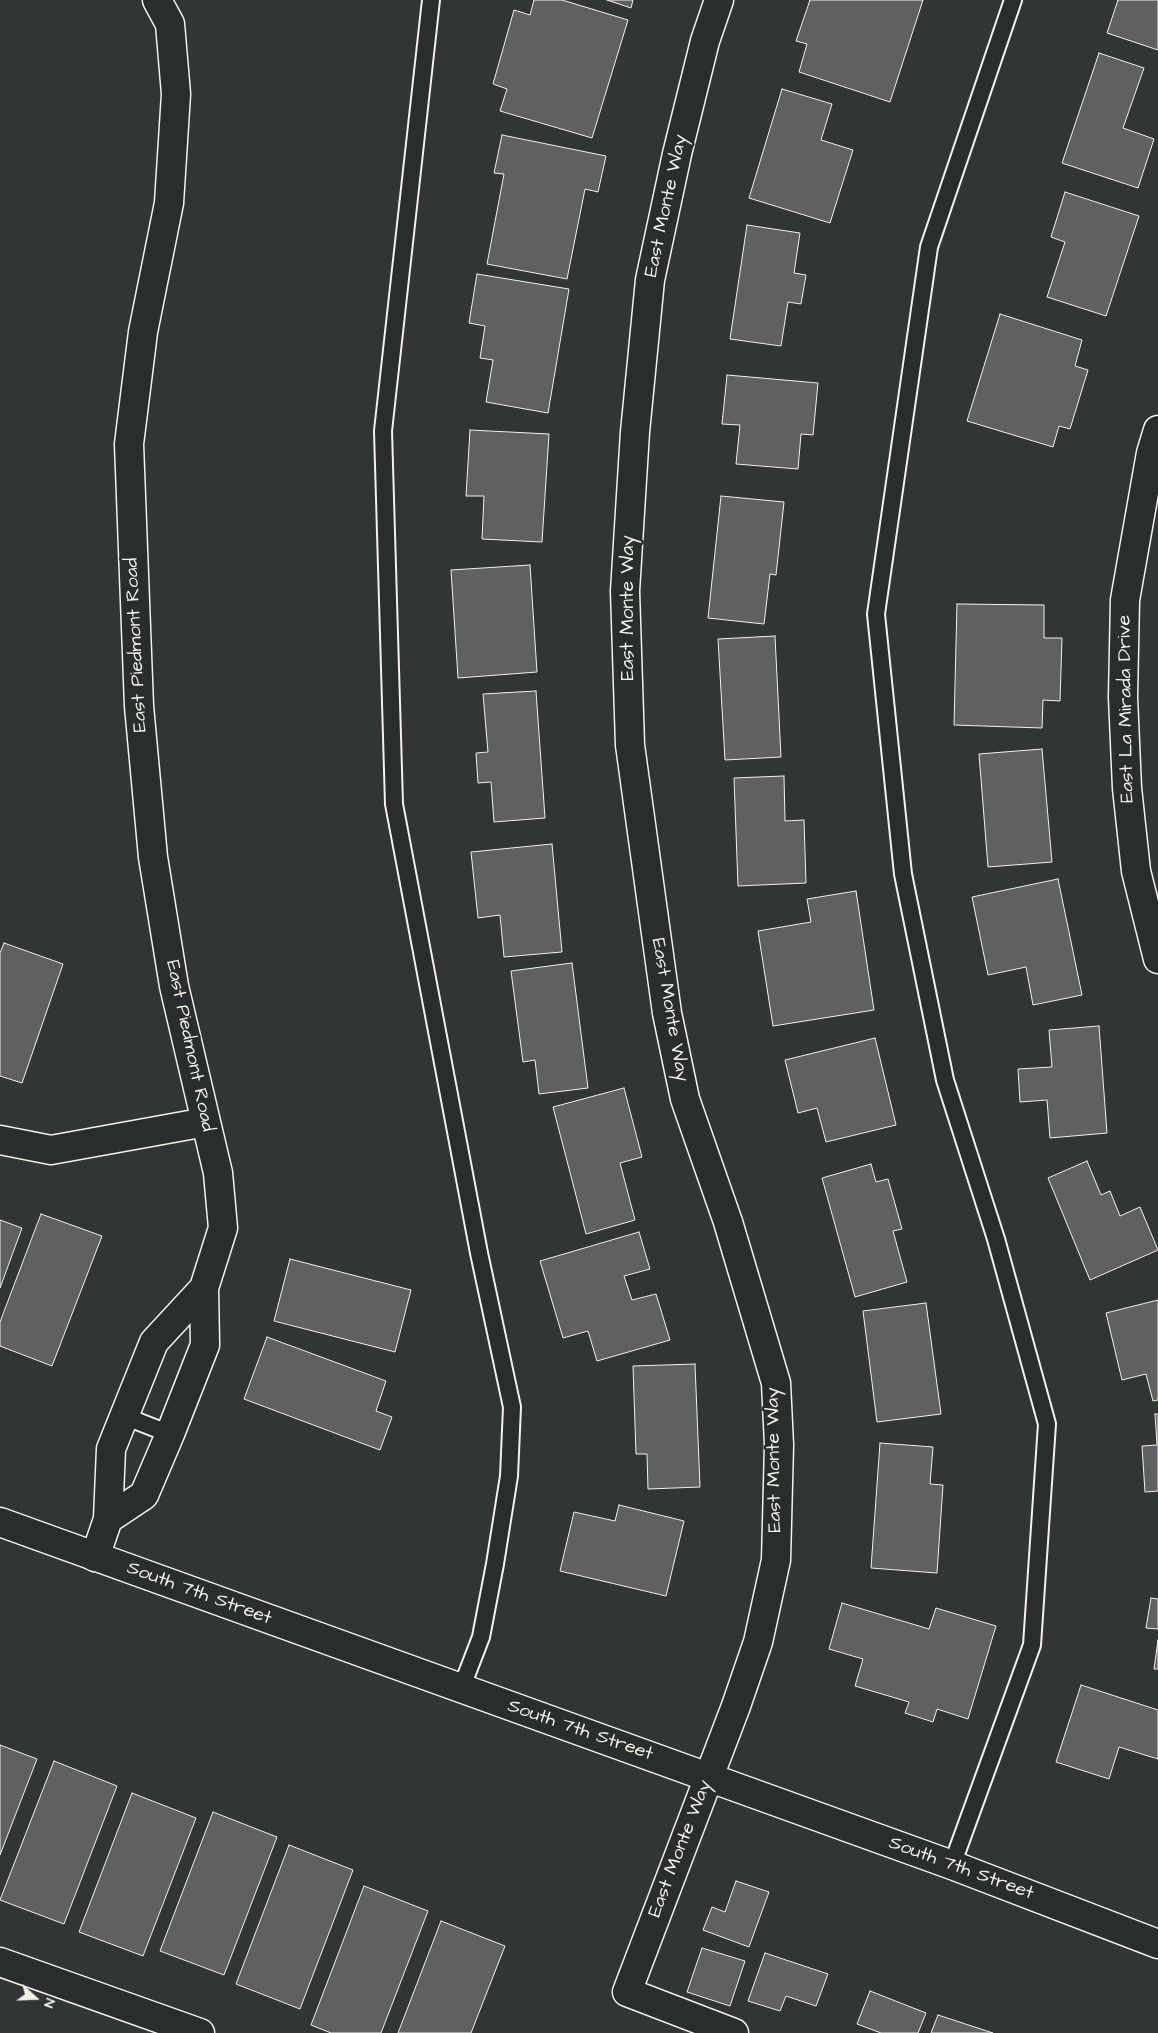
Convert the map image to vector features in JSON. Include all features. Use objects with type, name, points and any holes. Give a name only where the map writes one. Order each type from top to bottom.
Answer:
[{"type":"street","name":"East Piedmont Road","points":[[108,1519],[144,1495],[170,1434],[205,1345],[204,1288],[223,1228],[218,1173],[174,986],[153,857],[138,706],[129,444],[143,332],[168,203],[176,94],[170,24],[157,0]]},
{"type":"street","name":"East Monte Way","points":[[673,2010],[626,1992],[736,1706],[758,1642],[776,1560],[779,1445],[776,1383],[728,1222],[685,1099],[667,1013],[630,745],[625,591],[635,432],[650,280],[677,154],[705,41],[719,0]]},
{"type":"street","name":"East La Mirada Drive","points":[[1158,430],[1150,454],[1125,600],[1123,697],[1127,788],[1136,871],[1158,959]]},
{"type":"street","points":[[0,1140],[51,1150],[206,1122]]},
{"type":"street","name":"East Piedmont Road","points":[[95,1556],[108,1519],[111,1450],[154,1342],[204,1288]]},
{"type":"street","name":"South 7th Street","points":[[0,1522],[952,1864],[1158,1944]]},
{"type":"street","points":[[0,1962],[200,2033]]},
{"type":"street","points":[[673,2010],[697,2033]]},
{"type":"street","points":[[673,2010],[734,2033]]},
{"type":"lane","points":[[432,0],[383,431],[394,804],[479,1253],[512,1407],[509,1476],[495,1564],[481,1637],[461,1689]]},
{"type":"lane","points":[[952,1864],[1032,1645],[1046,1424],[996,1239],[945,1080],[903,874],[876,614],[929,247],[1013,0]]},
{"type":"lane","points":[[124,1416],[170,1434]]},
{"type":"building","points":[[534,0],[562,0],[628,20],[592,138],[500,111],[507,89],[493,84],[514,10],[530,15]]},
{"type":"building","points":[[607,0],[633,0],[631,8]]},
{"type":"building","points":[[810,0],[923,0],[890,102],[799,72],[807,44],[796,41]]},
{"type":"building","points":[[1118,0],[1158,0],[1158,50],[1107,33]]},
{"type":"building","points":[[1099,53],[1144,68],[1123,128],[1154,139],[1138,188],[1062,163]]},
{"type":"building","points":[[782,89],[832,104],[821,140],[853,150],[830,223],[749,198]]},
{"type":"building","points":[[502,135],[606,156],[598,192],[585,189],[567,279],[487,264],[504,174],[494,173]]},
{"type":"building","points":[[1065,192],[1139,216],[1106,316],[1047,297],[1065,242],[1051,237]]},
{"type":"building","points":[[747,225],[800,233],[794,273],[806,275],[801,304],[788,302],[781,346],[730,339]]},
{"type":"building","points":[[477,274],[569,289],[548,413],[486,402],[493,360],[480,358],[485,326],[469,323]]},
{"type":"building","points":[[1000,314],[1082,340],[1075,366],[1088,370],[1070,429],[1059,426],[1053,447],[967,421]]},
{"type":"building","points":[[727,375],[818,383],[813,435],[801,434],[798,469],[736,464],[740,425],[722,424]]},
{"type":"building","points":[[470,430],[549,434],[542,542],[482,539],[484,496],[466,496]]},
{"type":"building","points":[[721,496],[784,502],[776,575],[770,574],[764,624],[708,618]]},
{"type":"building","points":[[530,565],[537,672],[458,678],[451,570]]},
{"type":"building","points":[[957,604],[1044,605],[1044,638],[1062,638],[1060,701],[1043,700],[1042,728],[954,725]]},
{"type":"building","points":[[775,636],[781,757],[725,760],[718,639]]},
{"type":"building","points":[[536,691],[545,818],[494,822],[491,782],[478,783],[476,753],[488,752],[483,694]]},
{"type":"building","points":[[1042,749],[1052,862],[988,867],[979,754]]},
{"type":"building","points":[[784,776],[785,821],[804,820],[806,883],[738,886],[734,778]]},
{"type":"building","points":[[552,844],[562,952],[504,957],[500,915],[478,918],[471,852]]},
{"type":"building","points":[[1058,879],[1082,995],[1033,1005],[1026,967],[988,975],[972,897]]},
{"type":"building","points":[[856,891],[874,1010],[773,1026],[758,931],[811,922],[807,899]]},
{"type":"building","points":[[4,943],[63,964],[22,1083],[0,1076],[0,953]]},
{"type":"building","points":[[572,963],[588,1088],[539,1094],[535,1060],[523,1062],[511,971]]},
{"type":"building","points":[[1099,1026],[1107,1133],[1050,1138],[1047,1100],[1020,1102],[1018,1069],[1052,1067],[1049,1030]]},
{"type":"building","points":[[875,1038],[896,1125],[826,1142],[817,1108],[798,1113],[785,1060]]},
{"type":"building","points":[[624,1088],[642,1157],[620,1163],[635,1220],[586,1234],[553,1107]]},
{"type":"building","points":[[1087,1161],[1101,1195],[1110,1191],[1120,1216],[1140,1207],[1158,1250],[1090,1280],[1048,1178]]},
{"type":"building","points":[[871,1164],[876,1182],[888,1179],[902,1229],[893,1231],[907,1282],[855,1297],[822,1178]]},
{"type":"building","points":[[41,1214],[102,1236],[52,1366],[0,1346],[0,1322]]},
{"type":"building","points":[[0,1220],[22,1228],[0,1288]]},
{"type":"building","points":[[639,1232],[650,1269],[624,1276],[632,1300],[656,1294],[670,1340],[597,1361],[588,1331],[563,1338],[540,1261]]},
{"type":"building","points":[[290,1259],[411,1290],[395,1352],[274,1321]]},
{"type":"building","points":[[1158,1300],[1158,1400],[1153,1401],[1146,1374],[1122,1380],[1106,1313]]},
{"type":"building","points":[[926,1303],[941,1414],[877,1422],[863,1311]]},
{"type":"building","points":[[267,1337],[386,1381],[376,1411],[392,1417],[380,1450],[244,1399]]},
{"type":"building","points":[[695,1364],[700,1487],[648,1489],[647,1454],[636,1454],[633,1366]]},
{"type":"building","points":[[1155,1414],[1158,1414],[1158,1491],[1145,1492],[1142,1446],[1157,1445]]},
{"type":"building","points":[[880,1443],[933,1447],[930,1484],[943,1485],[937,1573],[871,1568]]},
{"type":"building","points":[[619,1505],[684,1521],[666,1596],[560,1571],[574,1512],[615,1521]]},
{"type":"building","points":[[1151,1598],[1158,1599],[1158,1629],[1146,1628]]},
{"type":"building","points":[[842,1603],[929,1629],[936,1608],[996,1626],[968,1719],[937,1709],[933,1722],[905,1713],[909,1702],[855,1686],[863,1659],[829,1649]]},
{"type":"building","points":[[1158,1640],[1158,1669],[1154,1669]]},
{"type":"building","points":[[1081,1685],[1158,1710],[1158,1759],[1119,1747],[1109,1779],[1056,1762]]},
{"type":"building","points":[[0,1745],[37,1759],[0,1855]]},
{"type":"building","points":[[54,1761],[117,1786],[64,1924],[0,1900]]},
{"type":"building","points":[[132,1793],[196,1818],[143,1956],[79,1932]]},
{"type":"building","points":[[213,1812],[277,1837],[224,1975],[160,1951]]},
{"type":"building","points":[[289,1845],[353,1870],[300,2009],[236,1984]]},
{"type":"building","points":[[736,1881],[769,1892],[749,1947],[703,1930],[712,1907],[725,1912]]},
{"type":"building","points":[[364,1886],[428,1911],[381,2033],[331,2033],[311,2025]]},
{"type":"building","points":[[441,1921],[505,1946],[471,2033],[398,2033]]},
{"type":"building","points":[[702,1948],[745,1961],[730,2006],[687,1992]]},
{"type":"building","points":[[765,1953],[828,1974],[816,2006],[786,1996],[780,2011],[748,2001]]},
{"type":"building","points":[[870,1991],[926,2013],[918,2033],[881,2033],[857,2024]]},
{"type":"building","points":[[938,2015],[993,2033],[931,2033]]}]
